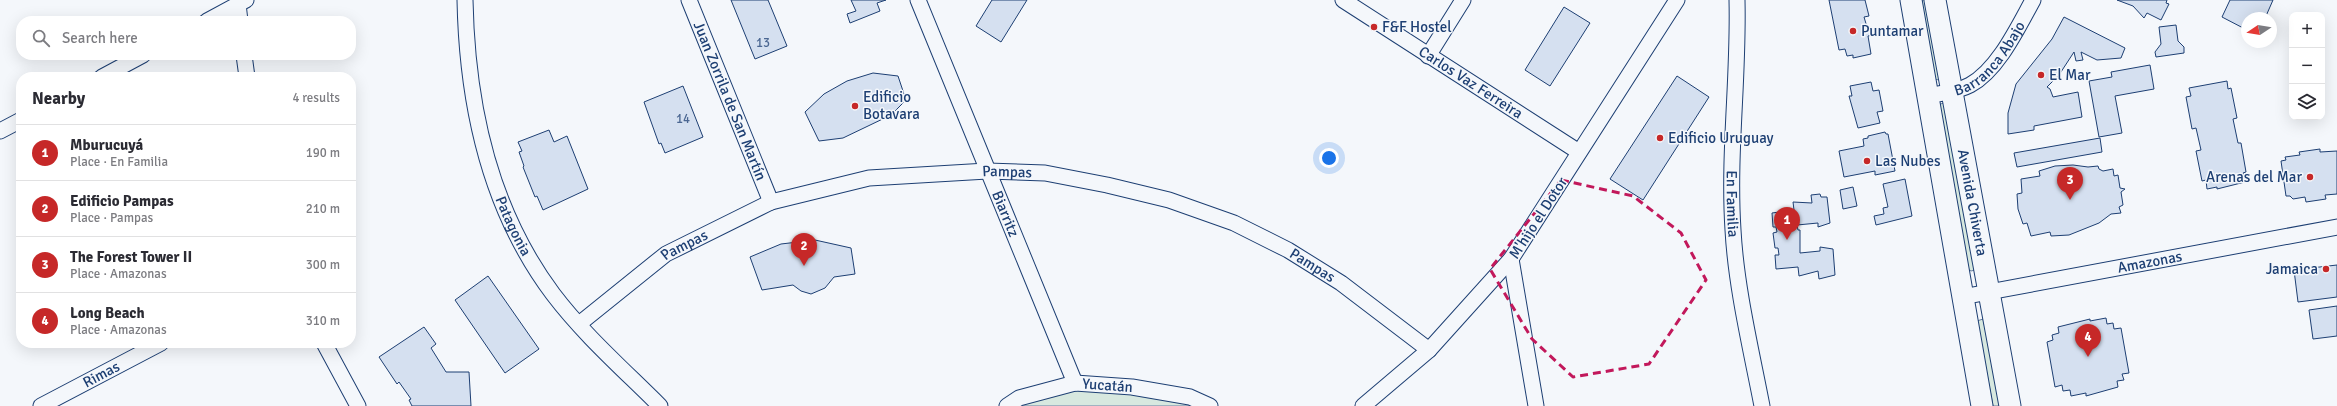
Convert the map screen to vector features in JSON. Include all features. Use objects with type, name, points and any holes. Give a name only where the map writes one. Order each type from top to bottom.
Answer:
[{"type":"street","name":"Patagonia","points":[[465,0],[468,58],[473,102],[483,144],[501,201],[531,262],[554,295],[579,324],[660,406]]},
{"type":"street","name":"Juan Zorrila de San Martín","points":[[688,0],[770,202]]},
{"type":"street","name":"Biarritz","points":[[918,0],[1075,383]]},
{"type":"street","name":"Carlos Vaz Ferreira","points":[[1342,0],[1579,152]]},
{"type":"street","points":[[1428,56],[1463,0]]},
{"type":"street","name":"M'hijo el Dotor","points":[[1363,406],[1429,350],[1511,260],[1541,216],[1579,152],[1677,0]]},
{"type":"street","name":"En Familia","points":[[1737,0],[1732,176],[1733,231],[1762,406]]},
{"type":"street","name":"Avenida Chiverta","points":[[1911,0],[1982,406]]},
{"type":"street","name":"Avenida Chiverta","points":[[1935,0],[2010,406]]},
{"type":"street","name":"Barranca Abajo","points":[[1928,96],[1951,92],[1970,85],[1983,75],[2000,56],[2033,0]]},
{"type":"street","points":[[216,16],[242,2]]},
{"type":"street","points":[[241,16],[242,2]]},
{"type":"street","points":[[111,72],[134,60]]},
{"type":"street","points":[[245,60],[246,72]]},
{"type":"street","points":[[0,131],[16,123]]},
{"type":"street","name":"Pampas","points":[[579,324],[666,254],[770,202],[869,178],[988,170],[1045,173],[1107,185],[1169,200],[1234,223],[1288,250],[1340,283],[1429,350]]},
{"type":"street","name":"Amazonas","points":[[1962,297],[2337,227]]},
{"type":"street","points":[[1511,260],[1536,406]]},
{"type":"street","name":"Rimas","points":[[41,406],[151,348]]},
{"type":"street","points":[[327,348],[358,406]]},
{"type":"street","name":"Yucatán","points":[[1007,406],[1020,398],[1075,383],[1132,386],[1190,397],[1210,406]]},
{"type":"highlighted area","points":[[1561,180],[1633,196],[1681,233],[1706,280],[1649,364],[1573,377],[1532,339],[1490,269]]},
{"type":"shaded area","points":[[1919,0],[1928,0],[1940,80],[1933,79]]},
{"type":"shaded area","points":[[1945,103],[1975,270],[1971,271],[1968,269],[1938,107],[1940,104]]},
{"type":"shaded area","points":[[1983,319],[2002,406],[1993,406],[1977,321]]},
{"type":"shaded area","points":[[1075,383],[1210,406],[1007,406]]},
{"type":"building","points":[[731,0],[768,0],[787,46],[755,59]]},
{"type":"building","points":[[851,0],[886,0],[877,3],[880,11],[850,23],[847,14],[856,11]]},
{"type":"building","points":[[992,0],[1027,0],[1001,42],[976,26]]},
{"type":"building","name":"Puntamar","points":[[1829,0],[1865,0],[1869,16],[1864,17],[1867,27],[1870,27],[1872,35],[1868,36],[1871,54],[1853,58],[1853,55],[1847,56],[1845,49],[1839,50]]},
{"type":"building","points":[[2117,0],[2167,0],[2166,3],[2169,4],[2161,20],[2147,13],[2144,18],[2133,6]]},
{"type":"building","points":[[2230,0],[2273,0],[2268,12],[2241,12],[2241,27],[2222,17]]},
{"type":"building","points":[[1564,7],[1590,23],[1550,86],[1525,70]]},
{"type":"building","name":"El Mar","points":[[2064,17],[2125,48],[2121,58],[2097,60],[2081,52],[2083,60],[2076,61],[2074,52],[2059,75],[2047,87],[2050,89],[2053,97],[2078,92],[2082,117],[2034,126],[2034,130],[2008,134],[2008,113],[2016,84],[2052,39]]},
{"type":"building","points":[[2176,25],[2178,41],[2184,47],[2184,53],[2156,57],[2155,52],[2161,44],[2159,27]]},
{"type":"building","points":[[2150,65],[2154,89],[2115,96],[2122,133],[2099,137],[2089,81],[2112,77],[2111,72]]},
{"type":"building","name":"Edificio Botavara","points":[[873,73],[898,76],[906,100],[891,115],[843,138],[819,141],[805,112],[824,94],[847,81]]},
{"type":"building","name":"Edificio Uruguay","points":[[1677,76],[1709,97],[1643,200],[1610,179]]},
{"type":"building","points":[[2227,81],[2228,89],[2231,88],[2237,118],[2233,119],[2238,143],[2241,143],[2246,172],[2243,173],[2245,182],[2217,189],[2217,187],[2207,189],[2206,180],[2202,181],[2196,151],[2201,150],[2196,128],[2192,129],[2186,97],[2191,96],[2189,88]]},
{"type":"building","points":[[1871,82],[1873,91],[1879,90],[1883,111],[1877,112],[1880,123],[1858,128],[1849,96],[1852,96],[1850,86]]},
{"type":"building","points":[[683,86],[703,137],[665,153],[661,143],[659,144],[644,102]]},
{"type":"building","points":[[549,130],[554,142],[567,136],[588,189],[543,210],[537,196],[535,197],[523,167],[524,166],[519,152],[522,151],[518,142]]},
{"type":"building","name":"Las Nubes","points":[[1885,132],[1888,134],[1895,171],[1875,175],[1875,171],[1844,177],[1839,151],[1864,146],[1863,139],[1868,138],[1868,136]]},
{"type":"building","points":[[2100,138],[2102,152],[2017,167],[2014,153]]},
{"type":"building","name":"Arenas del Mar","points":[[2320,149],[2320,152],[2337,151],[2337,194],[2325,195],[2326,199],[2306,202],[2305,197],[2293,199],[2290,196],[2286,196],[2281,161],[2286,160],[2285,157],[2300,155],[2299,152]]},
{"type":"building","points":[[2073,165],[2088,167],[2098,166],[2099,169],[2103,171],[2113,169],[2114,176],[2118,175],[2120,188],[2125,189],[2121,192],[2123,205],[2119,207],[2121,213],[2111,214],[2099,223],[2069,235],[2051,236],[2050,232],[2031,236],[2027,223],[2023,224],[2018,209],[2017,194],[2022,193],[2021,179],[2040,176],[2039,171],[2055,166]]},
{"type":"building","points":[[1905,179],[1912,216],[1876,225],[1874,216],[1884,214],[1883,208],[1888,207],[1883,184]]},
{"type":"building","points":[[1853,187],[1857,206],[1843,209],[1840,190]]},
{"type":"building","points":[[1820,194],[1821,197],[1827,197],[1830,223],[1818,227],[1818,223],[1797,225],[1798,230],[1800,230],[1800,253],[1820,251],[1820,247],[1833,249],[1835,275],[1819,279],[1818,271],[1799,276],[1798,267],[1776,269],[1775,255],[1779,255],[1778,248],[1775,248],[1773,233],[1777,232],[1776,227],[1773,227],[1772,213],[1794,210],[1793,202],[1812,203],[1811,195]]},
{"type":"building","points":[[815,240],[851,248],[855,274],[834,277],[825,288],[811,294],[801,291],[793,285],[762,290],[750,257],[781,244]]},
{"type":"building","points":[[2337,265],[2337,297],[2298,302],[2294,270]]},
{"type":"building","points":[[488,276],[539,349],[505,373],[455,300]]},
{"type":"building","points":[[2337,306],[2337,336],[2313,339],[2309,310]]},
{"type":"building","points":[[2106,318],[2107,324],[2113,323],[2114,329],[2121,328],[2129,373],[2122,374],[2124,380],[2117,381],[2118,387],[2086,396],[2086,393],[2071,396],[2070,390],[2063,391],[2062,385],[2055,387],[2047,342],[2053,340],[2052,335],[2059,333],[2058,327],[2090,319],[2090,321]]},
{"type":"building","points":[[424,327],[436,344],[431,348],[446,372],[469,372],[471,406],[412,406],[409,400],[411,399],[399,382],[397,384],[379,357]]},
{"type":"place","name":"F&F Hostel","points":[[1374,27]]},
{"type":"place","name":"Puntamar","points":[[1853,31]]},
{"type":"place","name":"El Mar","points":[[2041,75]]},
{"type":"place","name":"Edificio Botavara","points":[[855,106]]},
{"type":"place","name":"Edificio Uruguay","points":[[1660,138]]},
{"type":"place","name":"Las Nubes","points":[[1867,161]]},
{"type":"place","name":"Arenas del Mar","points":[[2310,177]]},
{"type":"place","name":"The Forest Tower II","points":[[2070,200]]},
{"type":"place","name":"Mburucuyá","points":[[1787,240]]},
{"type":"place","name":"Edificio Pampas","points":[[804,266]]},
{"type":"place","name":"Jamaica","points":[[2326,269]]},
{"type":"place","name":"Long Beach","points":[[2088,357]]}]
